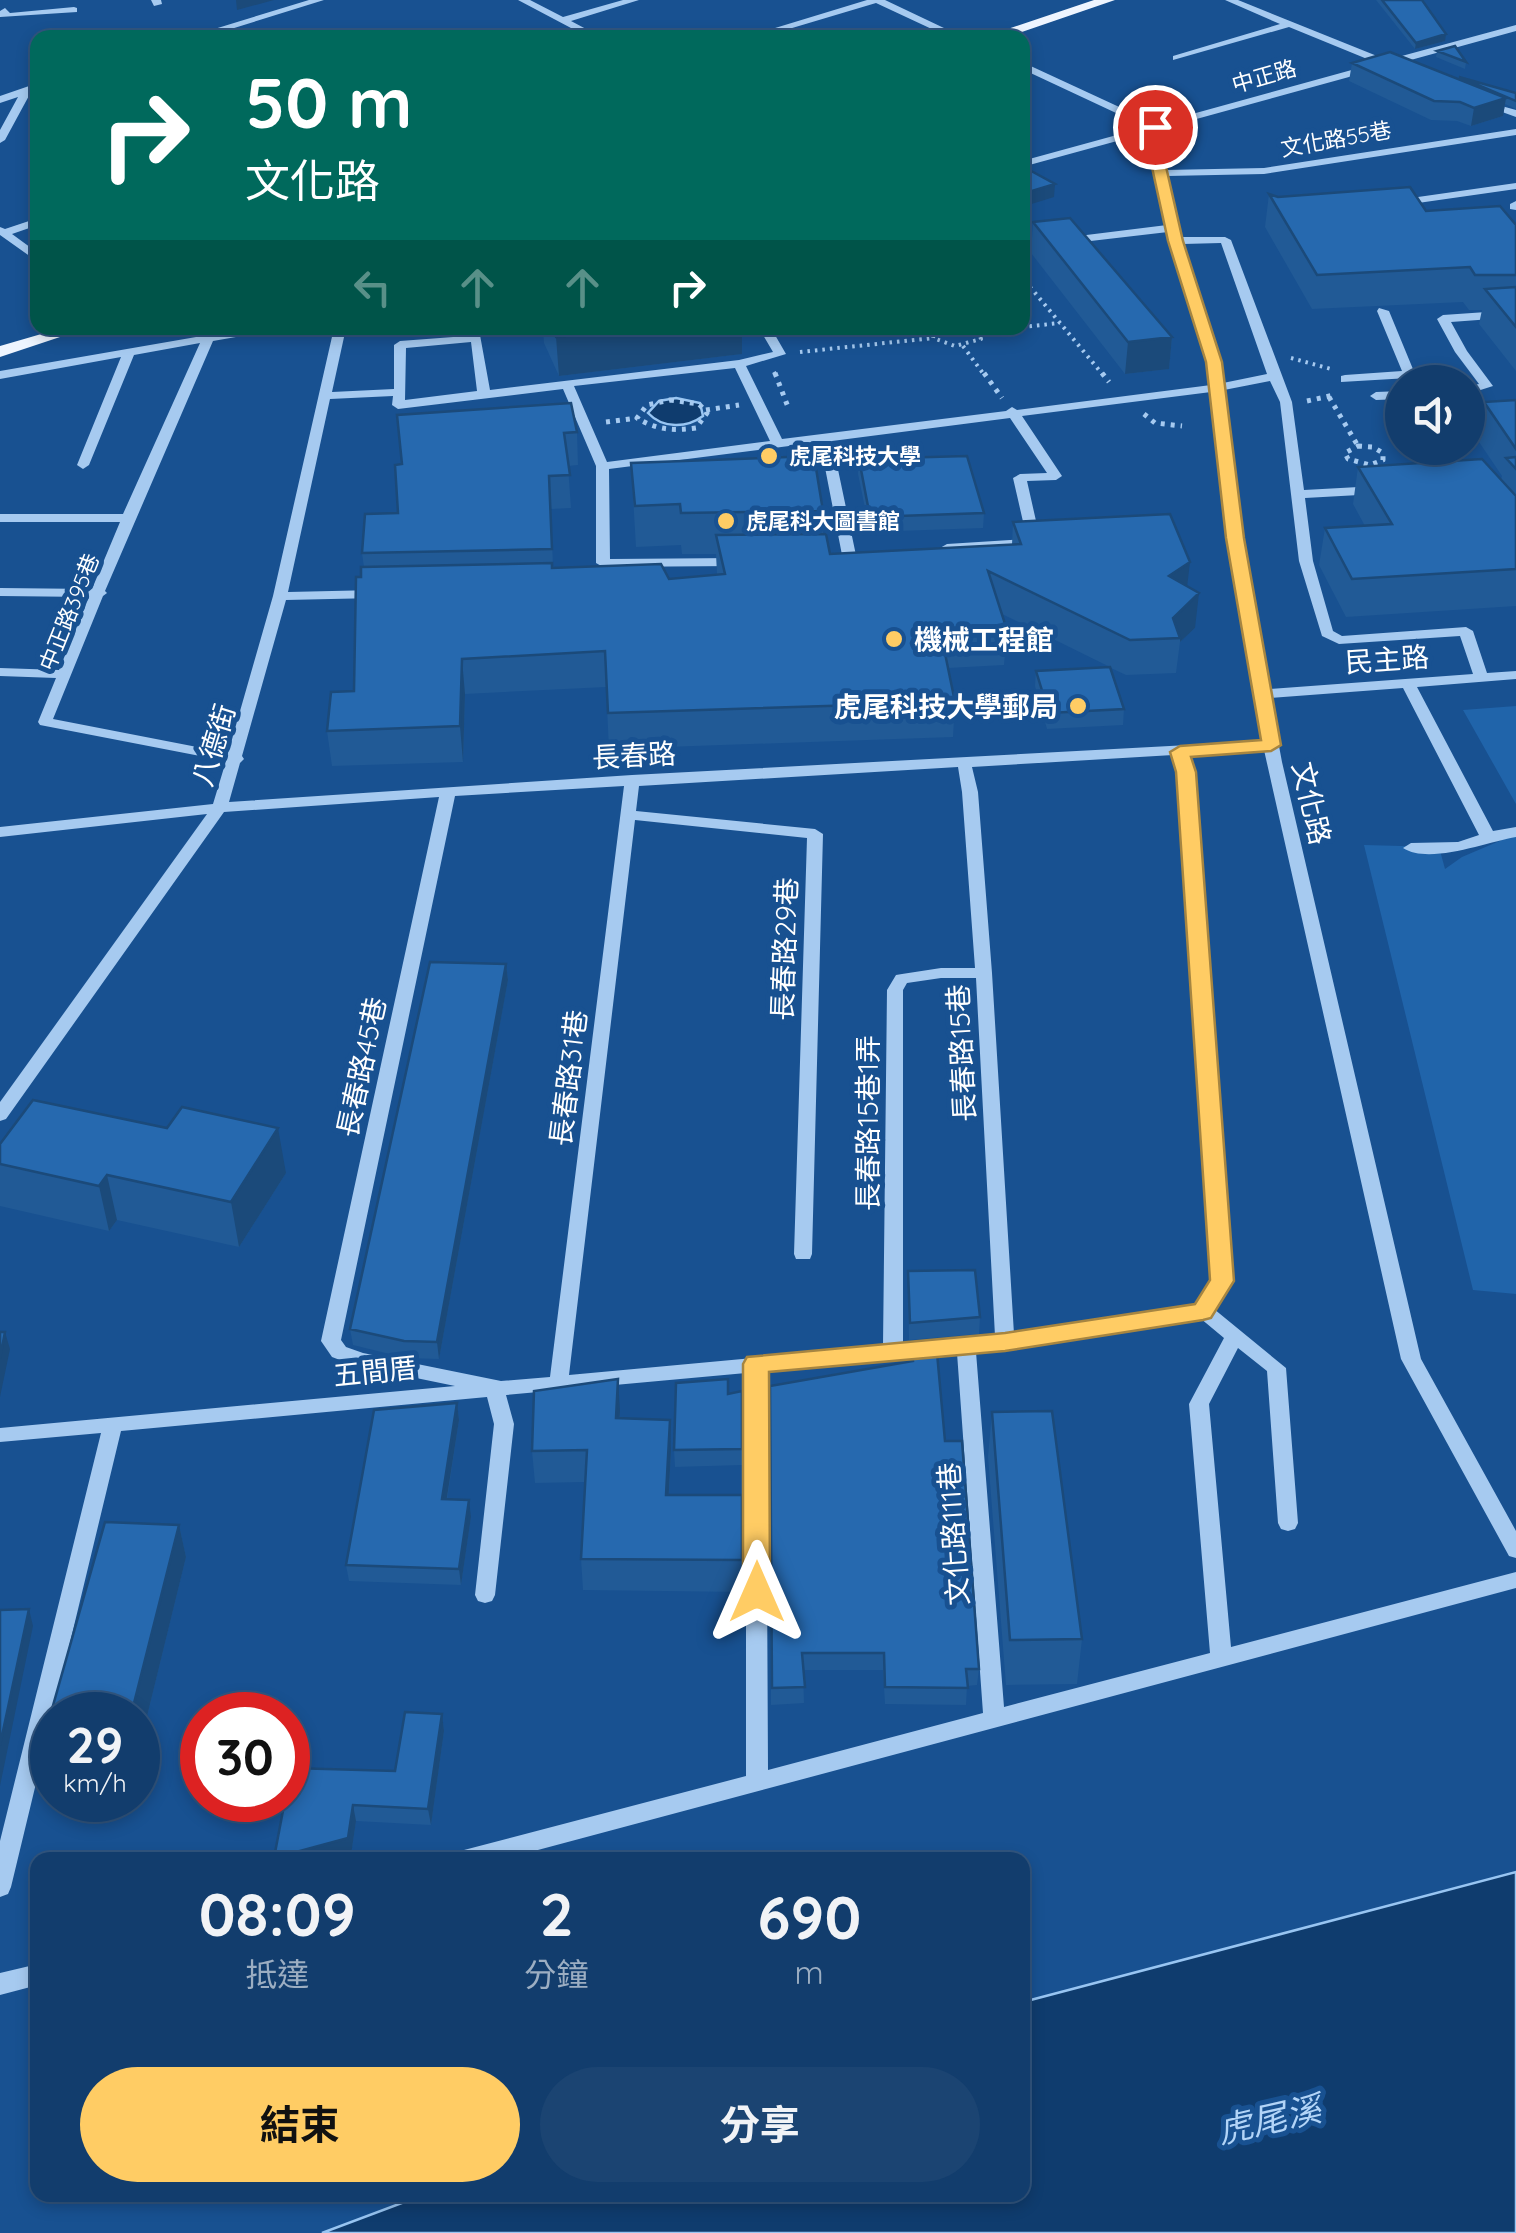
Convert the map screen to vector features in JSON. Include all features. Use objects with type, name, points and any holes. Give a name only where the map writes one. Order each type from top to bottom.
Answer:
[{"type":"main road","points":[[1013,30],[1108,0]]},
{"type":"main road","points":[[0,352],[55,335]]},
{"type":"street","points":[[217,30],[319,0]]},
{"type":"street","points":[[523,0],[584,30]]},
{"type":"street","points":[[562,20],[634,0]]},
{"type":"street","points":[[774,30],[877,0],[943,30]]},
{"type":"street","points":[[1230,0],[1400,70]]},
{"type":"street","points":[[2,7],[4,16],[74,10]]},
{"type":"street","points":[[1177,58],[1289,24]]},
{"type":"street","points":[[574,30],[580,28]]},
{"type":"street","name":"中正路","points":[[1030,162],[1516,28]]},
{"type":"street","points":[[1030,69],[1155,127]]},
{"type":"street","points":[[0,100],[30,90]]},
{"type":"street","points":[[0,140],[30,92]]},
{"type":"street","points":[[1466,95],[1516,114]]},
{"type":"street","name":"文化路","points":[[1155,127],[1155,149],[1174,235],[1214,362],[1235,538],[1271,745],[1411,1359],[1516,1550]]},
{"type":"street","name":"文化路55巷","points":[[1162,173],[1264,172],[1516,132]]},
{"type":"street","points":[[1030,151],[1042,158]]},
{"type":"street","points":[[1382,206],[1516,186]]},
{"type":"street","points":[[2,231],[30,223]]},
{"type":"street","points":[[2,231],[30,253]]},
{"type":"street","points":[[1030,245],[1174,235],[1224,240],[1286,402],[1306,561],[1326,633],[1340,640],[1466,631],[1482,678]]},
{"type":"street","points":[[1382,312],[1405,365]]},
{"type":"street","points":[[1497,398],[1460,352],[1444,319],[1506,315]]},
{"type":"street","points":[[0,375],[225,335]]},
{"type":"street","name":"八德街","points":[[0,1116],[220,807],[237,759],[280,596],[338,335]]},
{"type":"street","points":[[484,394],[476,338],[400,345],[398,405],[739,364],[780,354],[768,335]]},
{"type":"street","name":"中正路395巷","points":[[208,338],[128,518],[45,722],[237,759]]},
{"type":"street","points":[[84,465],[130,352]]},
{"type":"street","points":[[739,364],[777,442]]},
{"type":"street","points":[[602,466],[1217,388],[1274,376]]},
{"type":"street","points":[[1345,379],[1385,378]]},
{"type":"street","points":[[568,385],[602,466],[602,570],[755,562]]},
{"type":"street","points":[[325,396],[400,392]]},
{"type":"street","points":[[1376,396],[1385,395]]},
{"type":"street","points":[[922,550],[1034,543],[1020,478],[1056,476],[1012,411]]},
{"type":"street","points":[[825,436],[850,560]]},
{"type":"street","points":[[1298,494],[1389,489]]},
{"type":"street","points":[[0,518],[128,518]]},
{"type":"street","points":[[831,560],[868,557]]},
{"type":"street","points":[[0,592],[100,593]]},
{"type":"street","points":[[280,596],[393,594]]},
{"type":"street","points":[[0,672],[66,674]]},
{"type":"street","name":"民主路","points":[[1261,694],[1516,675]]},
{"type":"street","points":[[1408,683],[1488,836]]},
{"type":"street","name":"長春路","points":[[0,832],[220,807],[448,791],[1271,745]]},
{"type":"street","points":[[1180,752],[1186,772],[1222,1281],[1203,1311]]},
{"type":"street","name":"長春路15巷","points":[[964,762],[970,792],[984,973],[1005,1342]]},
{"type":"street","name":"長春路31巷","points":[[560,1382],[632,780]]},
{"type":"street","name":"長春路45巷","points":[[448,791],[331,1341],[339,1352],[360,1360],[494,1386]]},
{"type":"street","name":"長春路29巷","points":[[627,815],[815,834],[803,1254]]},
{"type":"street","points":[[1411,848],[1460,848],[1488,836],[1516,832]]},
{"type":"street","name":"長春路15巷1弄","points":[[893,1352],[895,990],[902,980],[941,973],[984,973]]},
{"type":"street","points":[[757,1781],[756,1364],[1005,1342],[1203,1311],[1276,1368],[1288,1523]]},
{"type":"street","points":[[1221,1656],[1198,1404],[1235,1336]]},
{"type":"street","name":"文化路111巷","points":[[966,1345],[994,1718]]},
{"type":"street","name":"五間厝","points":[[0,1435],[756,1364]]},
{"type":"street","points":[[485,1595],[504,1424],[494,1386]]},
{"type":"street","points":[[0,1887],[114,1426]]},
{"type":"street","points":[[494,1852],[1516,1580]]},
{"type":"street","points":[[0,1984],[30,1976]]},
{"type":"path","points":[[1030,288],[1116,390]]},
{"type":"path","points":[[1030,326],[1060,323]]},
{"type":"path","points":[[780,354],[933,338],[963,346],[977,342],[978,335]]},
{"type":"path","points":[[963,346],[1012,411]]},
{"type":"path","points":[[1265,354],[1315,362],[1345,379],[1350,390],[1321,399],[1286,402]]},
{"type":"path","points":[[1328,397],[1358,446]]},
{"type":"path","points":[[585,425],[636,418],[657,429],[676,431],[696,428],[707,414],[706,408],[693,401],[673,399],[647,405],[636,418]]},
{"type":"path","points":[[1144,414],[1155,423],[1182,426]]},
{"type":"path","points":[[1358,446],[1374,447],[1383,454],[1383,460],[1377,464],[1348,459],[1345,453],[1358,446]]},
{"type":"shaded area","points":[[1516,706],[1516,804],[1463,710]]},
{"type":"shaded area","points":[[1516,834],[1516,1294],[1473,1290],[1364,845],[1439,847],[1445,869],[1462,857]]},
{"type":"water","points":[[676,398],[700,403],[703,416],[675,425],[648,413],[659,401]]},
{"type":"water","name":"虎尾溪","points":[[1516,1872],[1516,2233],[322,2233],[404,2202],[1030,2202],[1030,2000]]},
{"type":"building","points":[[1382,0],[1422,0],[1446,34],[1416,43]]},
{"type":"building","points":[[1455,46],[1466,62],[1437,51]]},
{"type":"building","points":[[1390,52],[1506,98],[1474,108],[1460,102],[1434,101],[1352,63]]},
{"type":"building","points":[[1459,77],[1516,93],[1516,101]]},
{"type":"building","points":[[1030,170],[1055,184],[1030,192]]},
{"type":"building","points":[[1410,187],[1426,211],[1500,206],[1516,225],[1516,275],[1475,275],[1470,267],[1317,275],[1269,194],[1278,197]]},
{"type":"building","points":[[1070,218],[1172,337],[1128,342],[1033,222]]},
{"type":"building","points":[[1516,287],[1516,327],[1485,289]]},
{"type":"building","points":[[1516,400],[1516,449],[1485,403]]},
{"type":"building","points":[[571,403],[577,432],[564,433],[570,475],[549,476],[552,549],[362,553],[365,514],[398,513],[395,465],[402,464],[397,415]]},
{"type":"building","points":[[814,456],[823,511],[681,513],[680,504],[635,506],[631,463]]},
{"type":"building","points":[[967,456],[984,513],[870,517],[859,459]]},
{"type":"building","points":[[1485,462],[1516,496],[1516,569],[1352,579],[1325,528],[1392,524],[1358,467]]},
{"type":"building","points":[[1170,514],[1190,562],[1169,576],[1199,593],[1173,618],[1180,638],[1130,640],[988,571],[1007,630],[941,634],[955,702],[608,713],[605,651],[462,659],[460,726],[327,731],[331,692],[354,691],[356,577],[361,577],[361,567],[661,564],[669,579],[725,574],[716,535],[826,534],[830,554],[1021,544],[1013,522]]},
{"type":"building","points":[[1110,667],[1124,709],[1049,713],[1036,671]]},
{"type":"building","points":[[430,962],[506,964],[437,1342],[404,1341],[350,1329]]},
{"type":"building","points":[[33,1100],[167,1128],[182,1107],[278,1128],[231,1202],[107,1175],[99,1186],[0,1164],[0,1144]]},
{"type":"building","points":[[975,1270],[980,1317],[910,1323],[908,1271]]},
{"type":"building","points":[[0,1332],[5,1332],[0,1358]]},
{"type":"building","points":[[936,1342],[945,1441],[962,1441],[979,1669],[966,1669],[968,1688],[885,1687],[884,1653],[802,1653],[805,1687],[772,1688],[770,1386],[913,1361],[912,1344]]},
{"type":"building","points":[[618,1379],[616,1418],[670,1420],[666,1495],[742,1495],[742,1560],[581,1559],[587,1450],[532,1451],[534,1391]]},
{"type":"building","points":[[728,1379],[728,1394],[742,1391],[742,1449],[674,1450],[676,1383]]},
{"type":"building","points":[[457,1403],[442,1499],[469,1500],[459,1569],[346,1565],[374,1410]]},
{"type":"building","points":[[1052,1411],[1082,1639],[1010,1640],[992,1412]]},
{"type":"building","points":[[105,1522],[179,1525],[137,1692],[57,1692]]},
{"type":"building","points":[[29,1609],[0,1745],[0,1610]]},
{"type":"building","points":[[405,1712],[442,1714],[428,1809],[353,1805],[348,1838],[296,1852],[275,1852],[281,1822],[310,1822],[310,1769],[395,1771]]},
{"type":"place","name":"虎尾科技大學","points":[[769,456]]},
{"type":"place","name":"虎尾科大圖書館","points":[[726,521]]},
{"type":"place","name":"機械工程館","points":[[894,639]]},
{"type":"place","name":"虎尾科技大學郵局","points":[[1078,706]]},
{"type":"route","points":[[757,1592],[756,1364],[1005,1342],[1203,1311],[1222,1281],[1186,772],[1180,752],[1271,745],[1235,538],[1214,362],[1172,228],[1174,219],[1155,149],[1155,127]]}]
